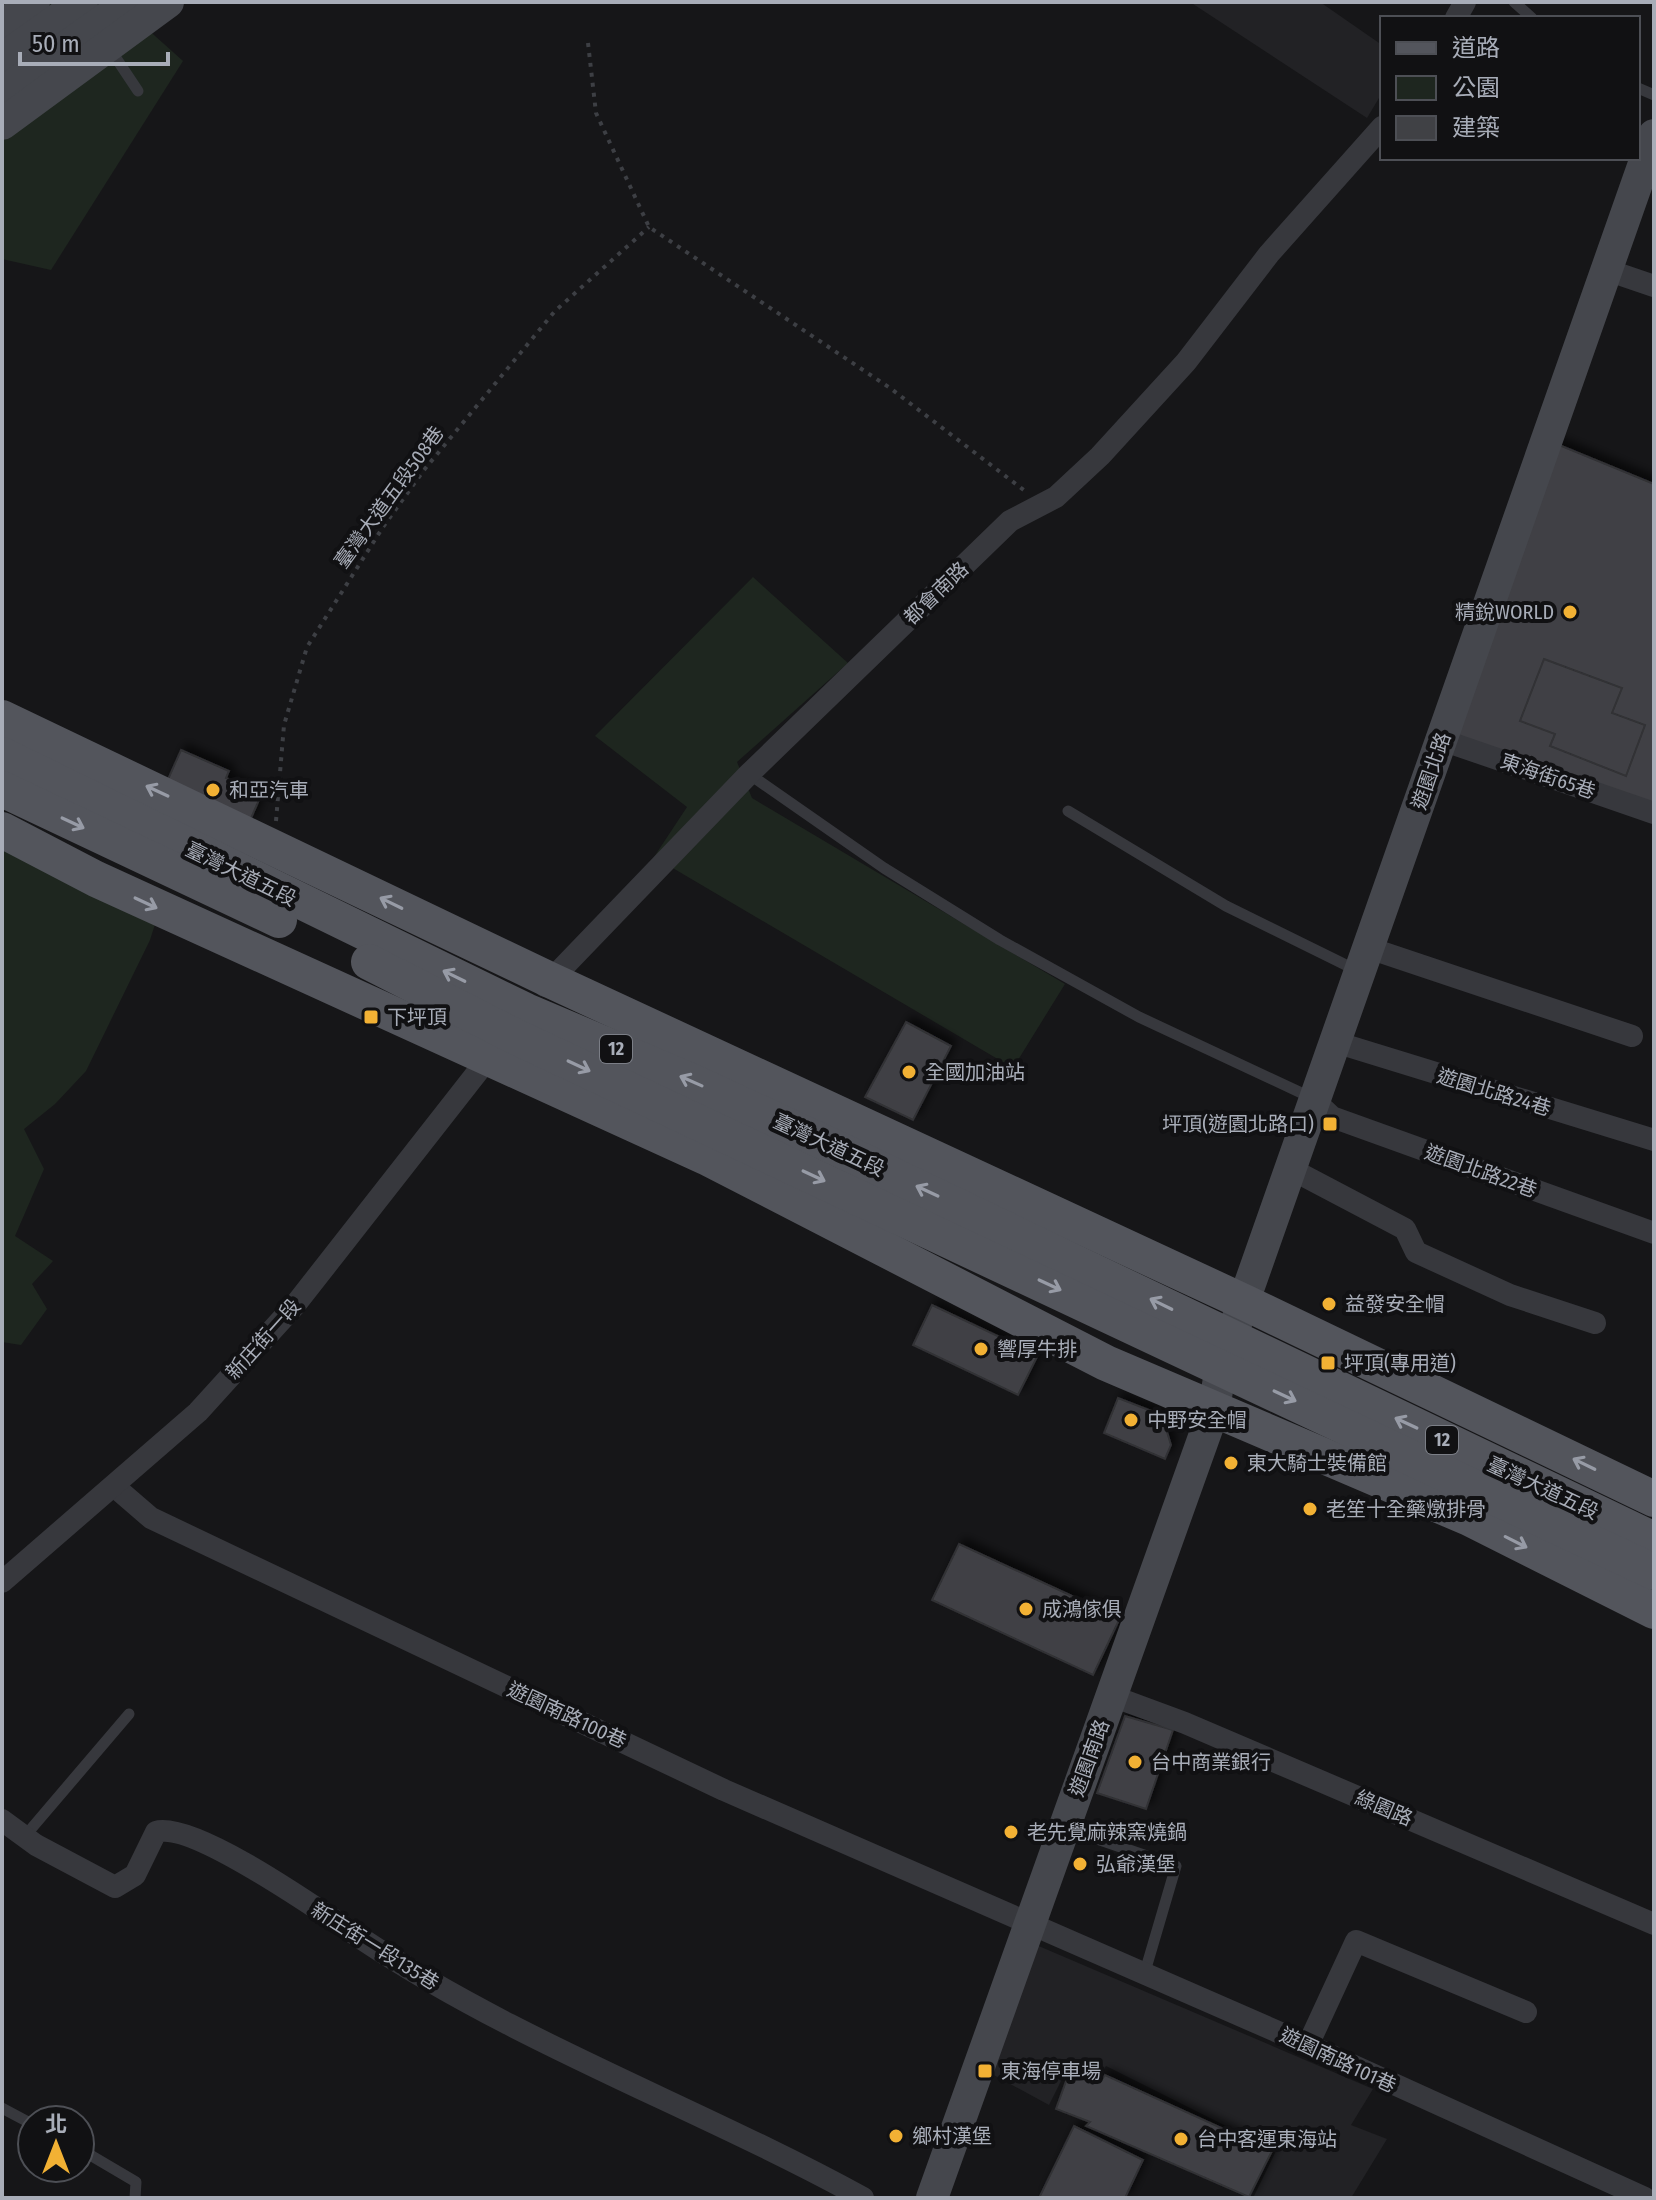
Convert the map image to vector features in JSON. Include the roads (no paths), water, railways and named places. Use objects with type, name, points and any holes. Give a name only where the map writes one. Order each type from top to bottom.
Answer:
[{"type":"main road","name":"臺灣大道五段","points":[[2,718],[550,980],[1244,1302],[1654,1499]]},
{"type":"main road","name":"臺灣大道五段","points":[[2,755],[507,1035],[706,1157],[1106,1363],[1469,1518],[1654,1611]]},
{"type":"main road","name":"臺灣大道五段","points":[[2,789],[362,959],[507,1035]]},
{"type":"main road","name":"臺灣大道五段","points":[[2,830],[96,879],[507,1035],[774,1119],[1654,1572]]},
{"type":"main road","name":"臺灣大道五段","points":[[1226,1352],[1654,1540]]},
{"type":"street","points":[[2,26],[34,2]]},
{"type":"street","points":[[2,59],[82,2]]},
{"type":"street","points":[[2,93],[129,2]]},
{"type":"street","points":[[2,124],[168,2]]},
{"type":"street","name":"都會南路","points":[[507,1035],[550,980],[749,774],[1010,521],[1056,497],[1100,456],[1186,362],[1269,254],[1380,129]]},
{"type":"street","name":"遊園北路","points":[[1214,1409],[1226,1352],[1654,135]]},
{"type":"street","points":[[1607,270],[1654,286]]},
{"type":"street","name":"東海街65巷","points":[[1442,740],[1654,813]]},
{"type":"street","points":[[1365,960],[1632,1036]]},
{"type":"street","name":"新庄街一段","points":[[2,1582],[198,1412],[295,1305],[507,1035]]},
{"type":"street","name":"遊園北路24巷","points":[[1335,1042],[1654,1140]]},
{"type":"street","name":"遊園北路22巷","points":[[1314,1100],[1332,1117],[1654,1233]]},
{"type":"street","points":[[1291,1169],[1405,1229],[1416,1252],[1510,1295],[1595,1323]]},
{"type":"street","name":"遊園南路","points":[[932,2198],[1214,1409]]},
{"type":"street","name":"遊園南路100巷","points":[[115,1487],[151,1518],[724,1790],[1030,1924]]},
{"type":"street","name":"綠園路","points":[[1112,1696],[1200,1729],[1654,1924]]},
{"type":"street","name":"新庄街一段135巷","points":[[2,1820],[115,1887],[135,1875],[156,1832],[165,1829],[186,1833],[270,1878],[421,1979],[863,2198]]},
{"type":"street","name":"遊園南路101巷","points":[[1030,1924],[1308,2045],[1645,2198]]},
{"type":"street","points":[[1308,2045],[1356,1941],[1526,2012]]},
{"type":"lane","points":[[1514,2],[1530,16]]},
{"type":"lane","points":[[108,45],[138,91]]},
{"type":"lane","points":[[749,774],[884,868],[1000,940],[1139,1017],[1303,1091],[1314,1100]]},
{"type":"lane","points":[[1068,811],[1226,906],[1365,960]]},
{"type":"lane","points":[[25,1836],[129,1714]]},
{"type":"lane","points":[[1065,1828],[1176,1866],[1144,1975]]},
{"type":"lane","points":[[96,2158],[136,2182],[135,2198]]},
{"type":"place","name":"精銳WORLD","points":[[1570,612]]},
{"type":"place","name":"和亞汽車","points":[[213,790]]},
{"type":"place","name":"下坪頂","points":[[371,1017]]},
{"type":"place","name":"全國加油站","points":[[909,1072]]},
{"type":"place","name":"坪頂(遊園北路口)","points":[[1330,1124]]},
{"type":"place","name":"益發安全帽","points":[[1329,1304]]},
{"type":"place","name":"響厚牛排","points":[[981,1349]]},
{"type":"place","name":"坪頂(專用道)","points":[[1328,1363]]},
{"type":"place","name":"中野安全帽","points":[[1131,1420]]},
{"type":"place","name":"東大騎士裝備館","points":[[1231,1463]]},
{"type":"place","name":"老笙十全藥燉排骨","points":[[1310,1509]]},
{"type":"place","name":"成鴻傢俱","points":[[1026,1609]]},
{"type":"place","name":"台中商業銀行","points":[[1135,1762]]},
{"type":"place","name":"老先覺麻辣窯燒鍋","points":[[1011,1832]]},
{"type":"place","name":"弘爺漢堡","points":[[1080,1864]]},
{"type":"place","name":"東海停車場","points":[[985,2071]]},
{"type":"place","name":"鄉村漢堡","points":[[896,2136]]},
{"type":"place","name":"台中客運東海站","points":[[1181,2139]]}]
